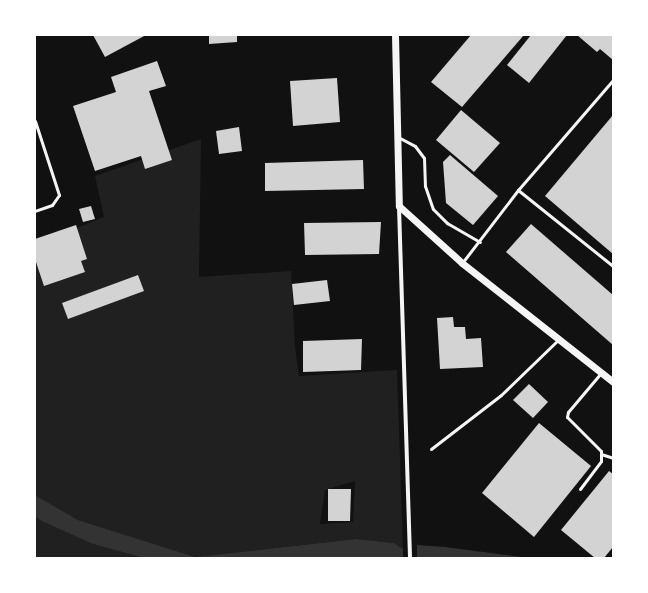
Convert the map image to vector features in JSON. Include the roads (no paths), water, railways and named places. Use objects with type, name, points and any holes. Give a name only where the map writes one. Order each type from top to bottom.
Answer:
[{"type":"street","points":[[395,35],[410,558]]},
{"type":"street","points":[[399,206],[462,263],[613,382]]},
{"type":"lane","points":[[462,263],[480,242],[518,190],[613,80]]},
{"type":"lane","points":[[35,121],[59,195],[52,205],[35,211]]},
{"type":"lane","points":[[397,136],[415,146],[424,158],[425,186],[433,209],[447,223],[480,242]]},
{"type":"lane","points":[[518,190],[613,266]]},
{"type":"lane","points":[[431,449],[501,395],[559,339]]},
{"type":"lane","points":[[580,489],[600,461],[601,454],[599,447],[567,417],[568,412],[601,373]]},
{"type":"lane","points":[[601,454],[613,458]]}]
